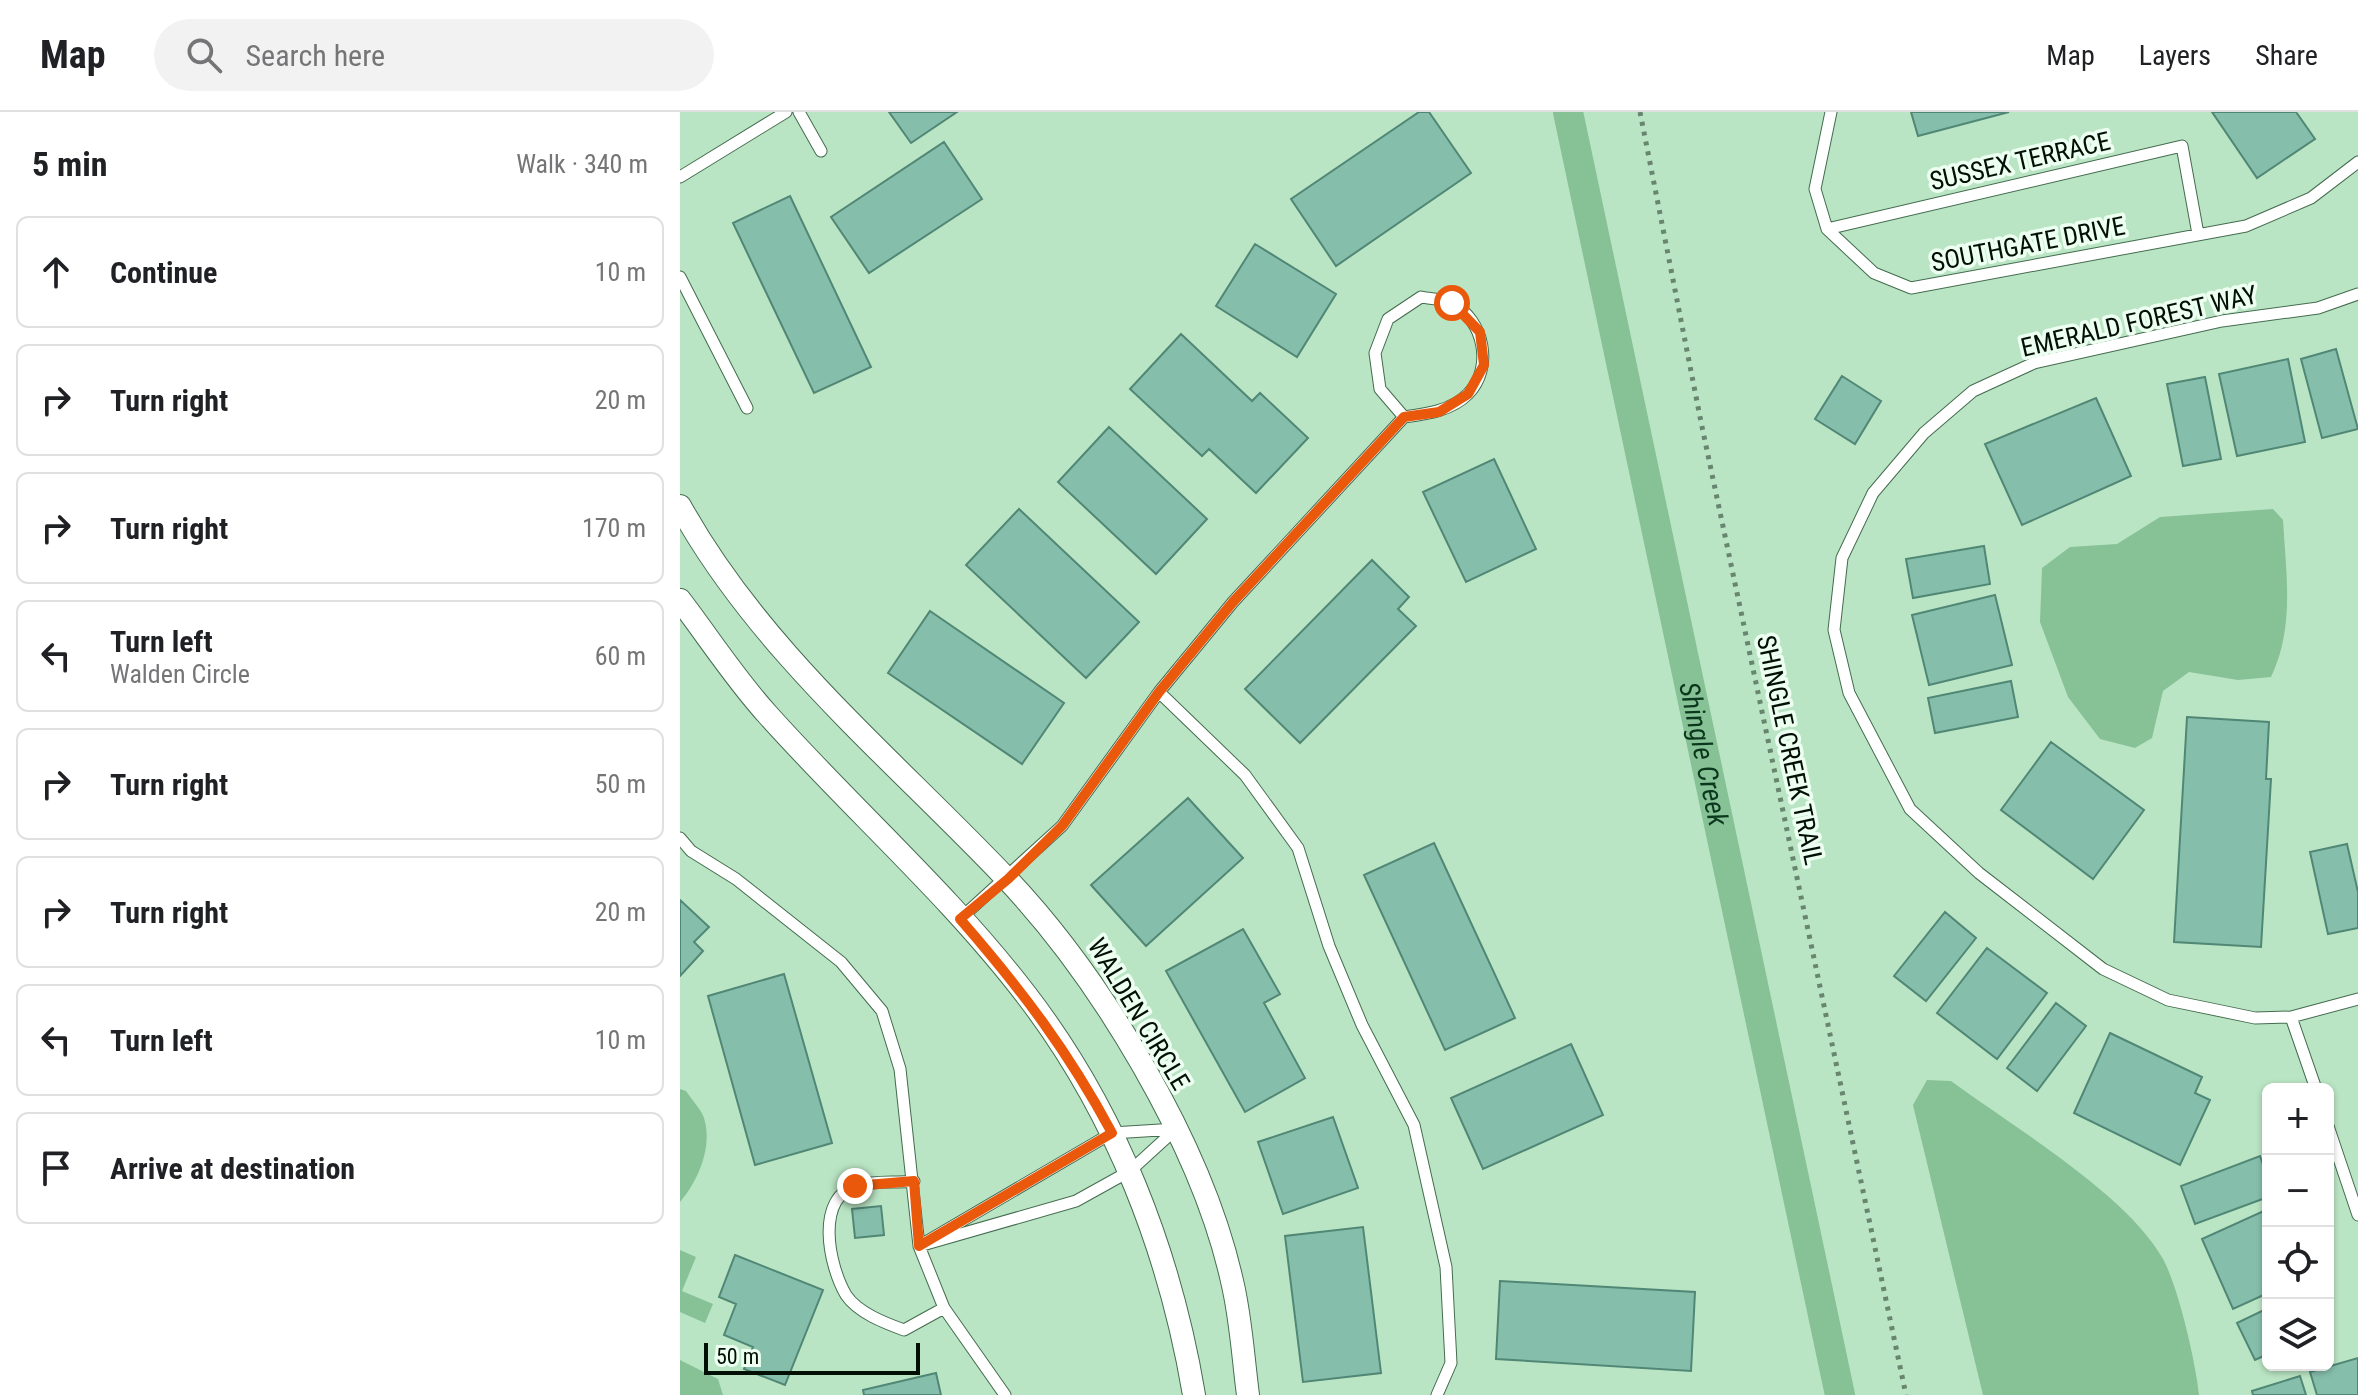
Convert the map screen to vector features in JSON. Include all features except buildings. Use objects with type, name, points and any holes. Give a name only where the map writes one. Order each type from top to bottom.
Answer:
[{"type":"street","name":"WALDEN CIRCLE","points":[[680,506],[751,609],[798,667],[1008,879],[1074,956],[1126,1039],[1176,1129],[1203,1190],[1232,1281],[1248,1395]]},
{"type":"street","points":[[680,600],[766,713],[960,919],[1027,996],[1081,1076],[1130,1171],[1168,1275],[1194,1395]]},
{"type":"lane","points":[[680,177],[786,112]]},
{"type":"lane","points":[[799,112],[821,151]]},
{"type":"lane","points":[[1827,229],[1815,189],[1831,112]]},
{"type":"lane","name":"SUSSEX TERRACE","points":[[1827,229],[2182,146],[2198,234]]},
{"type":"lane","name":"SOUTHGATE DRIVE","points":[[1827,229],[1874,273],[1911,288],[2246,226],[2311,198],[2358,162]]},
{"type":"lane","points":[[680,277],[747,408]]},
{"type":"lane","name":"EMERALD FOREST WAY","points":[[2358,294],[2318,308],[2222,321],[2034,363],[1973,391],[1924,433],[1873,493],[1842,558],[1834,630],[1849,693],[1910,809],[1979,873],[2103,969],[2168,1000],[2255,1018],[2291,1017],[2358,999]]},
{"type":"lane","points":[[960,919],[1008,879],[1062,826],[1159,692],[1233,602],[1404,417],[1439,412],[1468,394],[1484,365],[1480,332],[1452,303],[1421,297],[1388,319],[1375,353],[1380,389],[1404,417]]},
{"type":"lane","points":[[1159,692],[1245,775],[1298,848],[1329,946],[1362,1025],[1414,1125],[1446,1267],[1451,1363],[1437,1395]]},
{"type":"lane","points":[[680,838],[691,851],[736,879],[841,962],[882,1011],[900,1069],[919,1246],[944,1308],[1005,1395]]},
{"type":"lane","points":[[2291,1017],[2314,1083]]},
{"type":"lane","points":[[919,1246],[1112,1133],[1176,1129]]},
{"type":"lane","points":[[919,1246],[1076,1201],[1130,1171],[1176,1129]]},
{"type":"lane","points":[[2334,1144],[2358,1215]]},
{"type":"lane","points":[[914,1181],[855,1186],[833,1205],[827,1238],[847,1296],[878,1321],[904,1330],[944,1308]]},
{"type":"path","name":"SHINGLE CREEK TRAIL","points":[[1640,112],[1701,422],[1906,1395]]},
{"type":"shaded area","points":[[2273,509],[2283,520],[2287,600],[2283,639],[2271,677],[2238,680],[2189,672],[2163,691],[2152,738],[2135,748],[2100,739],[2068,697],[2040,622],[2042,568],[2070,547],[2117,544],[2160,517]]},
{"type":"shaded area","points":[[1927,1080],[1951,1081],[2036,1140],[2097,1186],[2146,1235],[2163,1259],[2175,1287],[2199,1395],[1983,1395],[1913,1105]]},
{"type":"shaded area","points":[[680,1089],[686,1091],[703,1115],[707,1140],[698,1174],[680,1202]]},
{"type":"shaded area","points":[[680,1250],[696,1257],[682,1291],[713,1304],[705,1323],[680,1312]]},
{"type":"shaded area","points":[[680,1360],[718,1379],[723,1395],[680,1395]]},
{"type":"waterway","name":"Shingle Creek","points":[[1568,112],[1840,1395]]},
{"type":"route","points":[[855,1186],[914,1181],[919,1246],[1112,1133],[1081,1076],[1027,996],[960,919],[1008,879],[1062,826],[1159,692],[1233,602],[1404,417],[1439,412],[1468,394],[1484,365],[1480,332],[1452,303]]}]
